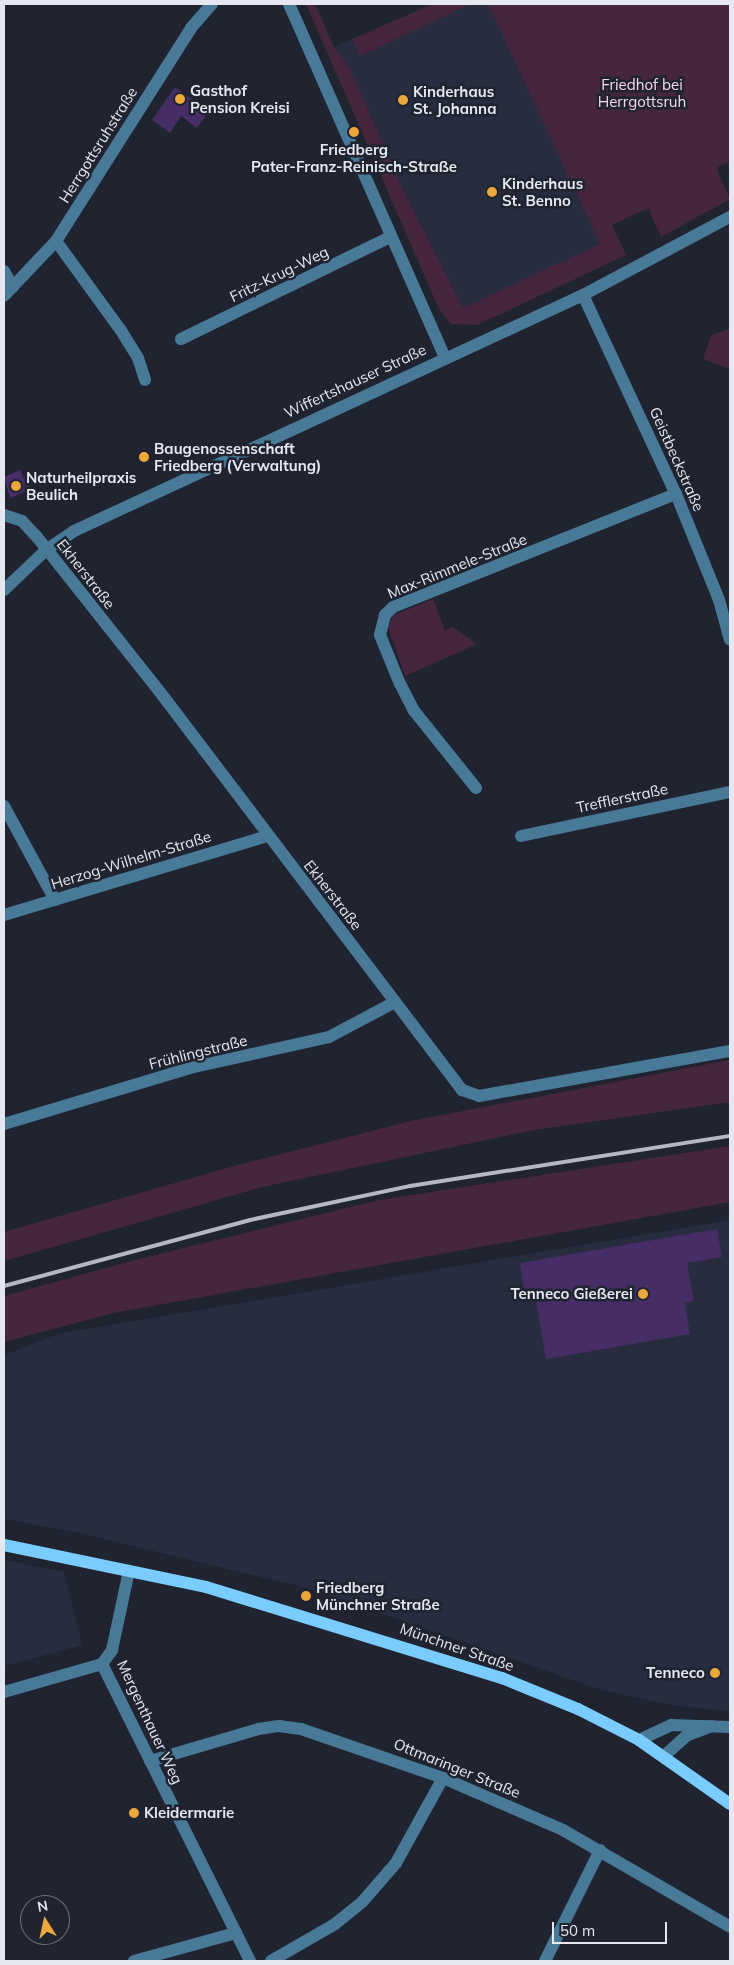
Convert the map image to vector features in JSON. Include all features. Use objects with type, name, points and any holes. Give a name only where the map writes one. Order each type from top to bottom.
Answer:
[{"type":"main road","name":"Münchner Straße","points":[[4,1545],[206,1587],[400,1644],[502,1678],[578,1709],[639,1740],[730,1804]]},
{"type":"street","name":"Herrgottsruhstraße","points":[[8,292],[56,240],[191,28],[212,4]]},
{"type":"street","points":[[289,4],[390,237],[445,357]]},
{"type":"street","name":"Wiffertshauser Straße","points":[[4,590],[46,550],[73,532],[445,357],[583,295],[730,217]]},
{"type":"street","name":"Fritz-Krug-Weg","points":[[181,339],[390,237]]},
{"type":"street","points":[[56,240],[120,329],[138,358],[145,380]]},
{"type":"street","points":[[4,271],[8,292]]},
{"type":"street","name":"Geistbeckstraße","points":[[583,295],[725,599],[730,640]]},
{"type":"street","name":"Max-Rimmele-Straße","points":[[476,788],[414,711],[400,684],[380,635],[385,615],[393,608],[676,494]]},
{"type":"street","name":"Ekherstraße","points":[[4,515],[22,521],[163,696],[267,836],[462,1090],[479,1096],[730,1051]]},
{"type":"street","name":"Trefflerstraße","points":[[521,836],[730,792]]},
{"type":"street","points":[[4,806],[55,900]]},
{"type":"street","name":"Herzog-Wilhelm-Straße","points":[[4,915],[267,836]]},
{"type":"street","name":"Frühlingstraße","points":[[4,1124],[194,1067],[330,1038],[395,1002]]},
{"type":"street","name":"Mergenthauer Weg","points":[[129,1571],[112,1650],[102,1664],[250,1961]]},
{"type":"street","points":[[4,1692],[102,1664]]},
{"type":"street","points":[[639,1740],[671,1725],[730,1727]]},
{"type":"street","name":"Ottmaringer Straße","points":[[150,1761],[279,1726],[301,1729],[443,1778],[563,1830],[730,1927]]},
{"type":"street","points":[[664,1756],[686,1736],[712,1726]]},
{"type":"street","points":[[271,1961],[335,1924],[363,1901],[396,1863],[443,1778]]},
{"type":"street","points":[[544,1961],[600,1850]]},
{"type":"street","points":[[134,1961],[236,1933]]},
{"type":"shaded area","name":"Kinderhaus St. Benno","points":[[433,4],[498,4],[612,251],[458,323],[334,47]]},
{"type":"shaded area","points":[[730,1220],[730,1711],[677,1706],[601,1690],[311,1589],[80,1533],[4,1519],[4,1355],[58,1334]]},
{"type":"shaded area","points":[[4,1560],[64,1572],[82,1645],[4,1666]]},
{"type":"green space","name":"Friedhof bei Herrgottsruh","points":[[306,4],[315,4],[334,47],[349,67],[405,194],[463,308],[600,244],[488,4],[730,4],[730,161],[718,167],[718,172],[730,199],[661,237],[648,208],[612,225],[626,255],[477,325],[451,324],[439,309]]},
{"type":"green space","points":[[433,4],[470,4],[360,56],[352,39]]},
{"type":"green space","points":[[730,328],[730,369],[703,359],[711,336]]},
{"type":"green space","points":[[433,599],[445,630],[453,627],[477,644],[405,676],[388,627],[394,615]]},
{"type":"green space","points":[[730,1060],[730,1102],[534,1130],[262,1187],[4,1261],[4,1232],[234,1166],[411,1121]]},
{"type":"green space","points":[[730,1146],[730,1202],[113,1313],[4,1342],[4,1296],[135,1260],[379,1200]]},
{"type":"building","name":"Gasthof Pension Kreisi","points":[[175,87],[209,111],[197,128],[181,116],[170,133],[152,120]]},
{"type":"building","name":"Naturheilpraxis Beulich","points":[[20,470],[29,490],[10,498],[4,477]]},
{"type":"building","name":"Tenneco Gießerei","points":[[717,1229],[722,1257],[687,1263],[694,1301],[685,1303],[690,1334],[546,1359],[534,1288],[524,1290],[520,1263]]},
{"type":"railway","points":[[4,1286],[250,1220],[410,1186],[730,1136]]},
{"type":"place","name":"Gasthof Pension Kreisi","points":[[180,99]]},
{"type":"place","name":"Kinderhaus St. Johanna","points":[[403,100]]},
{"type":"place","name":"Friedberg Pater-Franz-Reinisch-Straße","points":[[354,132]]},
{"type":"place","name":"Kinderhaus St. Benno","points":[[492,192]]},
{"type":"place","name":"Baugenossenschaft Friedberg (Verwaltung)","points":[[144,457]]},
{"type":"place","name":"Naturheilpraxis Beulich","points":[[16,486]]},
{"type":"place","name":"Tenneco Gießerei","points":[[643,1294]]},
{"type":"place","name":"Friedberg Münchner Straße","points":[[306,1596]]},
{"type":"place","name":"Tenneco","points":[[715,1673]]},
{"type":"place","name":"Kleidermarie","points":[[134,1813]]}]
